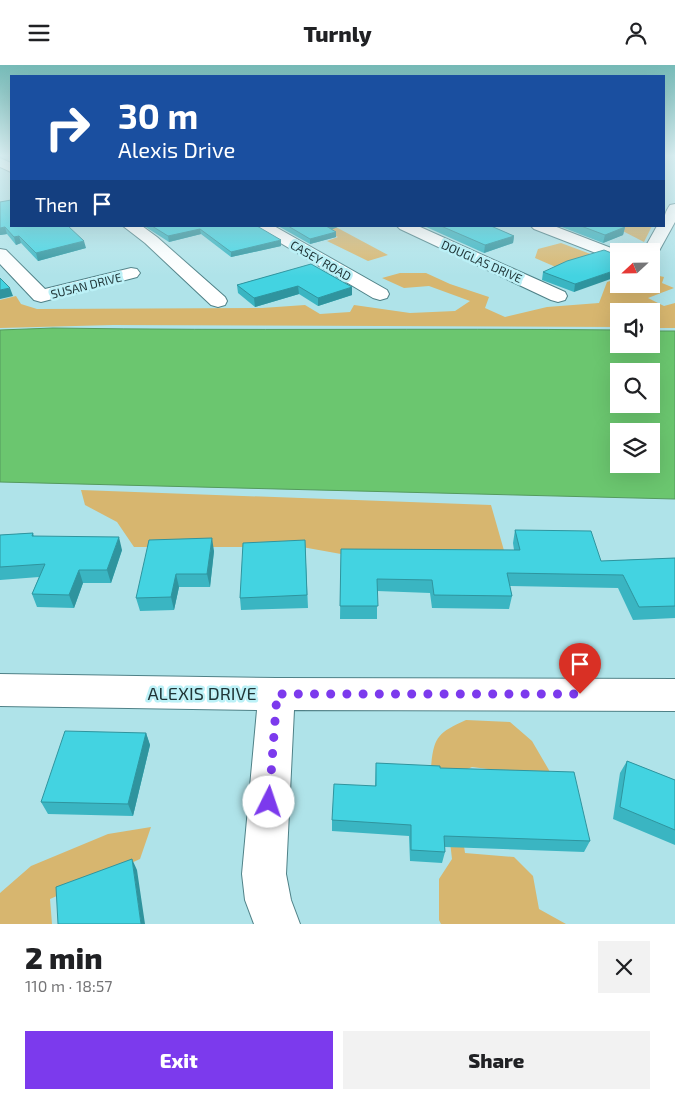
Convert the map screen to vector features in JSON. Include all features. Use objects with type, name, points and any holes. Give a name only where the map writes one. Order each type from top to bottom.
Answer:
[{"type":"street","points":[[665,226],[675,208]]},
{"type":"street","points":[[132,227],[151,240],[218,301]]},
{"type":"street","name":"CASEY ROAD","points":[[264,227],[380,294]]},
{"type":"street","name":"DOUGLAS DRIVE","points":[[407,227],[558,296]]},
{"type":"street","points":[[542,227],[610,254]]},
{"type":"street","points":[[655,243],[664,227]]},
{"type":"street","name":"SUSAN DRIVE","points":[[0,254],[41,296],[131,273]]},
{"type":"street","name":"ALEXIS DRIVE","points":[[0,690],[277,694],[675,695]]},
{"type":"street","points":[[277,694],[264,874],[268,901],[278,924]]},
{"type":"shaded area","points":[[336,227],[388,255],[368,261],[327,241],[338,237],[319,229]]},
{"type":"shaded area","points":[[615,227],[652,227],[644,242]]},
{"type":"shaded area","points":[[561,243],[596,256],[558,268],[535,258],[538,249]]},
{"type":"shaded area","points":[[400,273],[426,273],[450,284],[489,297],[485,308],[505,317],[547,307],[599,303],[607,282],[610,281],[610,293],[660,293],[660,276],[664,277],[662,283],[674,288],[648,298],[658,303],[610,303],[610,327],[113,325],[0,328],[0,300],[16,296],[21,304],[37,309],[262,308],[305,305],[320,314],[350,312],[354,305],[410,313],[455,311],[470,301],[429,286],[404,288],[382,278]]},
{"type":"shaded area","points":[[675,303],[675,328],[660,328],[660,304],[664,306]]},
{"type":"shaded area","points":[[53,328],[610,330],[610,353],[660,353],[660,331],[675,331],[675,499],[0,482],[0,330]]},
{"type":"shaded area","points":[[81,490],[491,505],[505,554],[341,554],[302,547],[134,547],[117,522],[85,505]]},
{"type":"shaded area","points":[[466,720],[510,722],[532,741],[553,777],[472,767],[454,775],[465,853],[514,857],[533,876],[539,909],[566,924],[441,924],[439,920],[439,879],[452,859],[442,772],[431,767],[432,757],[436,742],[443,732]]},
{"type":"shaded area","points":[[151,827],[140,859],[50,899],[52,924],[0,924],[0,893],[31,866],[108,834]]},
{"type":"building","points":[[10,200],[10,227],[69,227],[84,241],[36,253],[19,236],[14,237],[5,227],[0,228],[0,202]]},
{"type":"building","points":[[154,227],[259,227],[281,240],[231,252],[200,229],[168,236]]},
{"type":"building","points":[[290,227],[328,227],[336,232],[310,239]]},
{"type":"building","points":[[443,227],[493,227],[514,236],[485,245]]},
{"type":"building","points":[[584,227],[625,227],[605,235]]},
{"type":"building","points":[[604,250],[610,252],[610,272],[575,284],[543,272],[567,261]]},
{"type":"building","points":[[311,264],[352,287],[318,298],[298,286],[254,298],[237,285]]},
{"type":"building","points":[[0,278],[10,288],[0,290]]},
{"type":"building","points":[[515,530],[591,531],[601,561],[675,558],[675,606],[639,607],[623,575],[507,573],[512,596],[434,595],[432,580],[377,579],[378,606],[340,606],[341,549],[520,550]]},
{"type":"building","points":[[33,533],[32,536],[119,537],[107,570],[79,570],[69,595],[32,594],[45,564],[0,567],[0,535]]},
{"type":"building","points":[[212,538],[207,574],[176,574],[171,597],[136,598],[149,540]]},
{"type":"building","points":[[305,540],[307,595],[240,598],[243,543]]},
{"type":"building","points":[[65,731],[146,733],[128,804],[41,802]]},
{"type":"building","points":[[627,761],[675,780],[675,830],[620,807]]},
{"type":"building","points":[[376,763],[440,766],[440,768],[574,772],[590,841],[444,836],[445,852],[411,850],[411,825],[332,820],[334,784],[376,786]]},
{"type":"building","points":[[132,859],[141,924],[58,924],[56,887]]},
{"type":"route","points":[[269,802],[277,694],[580,694]]}]
